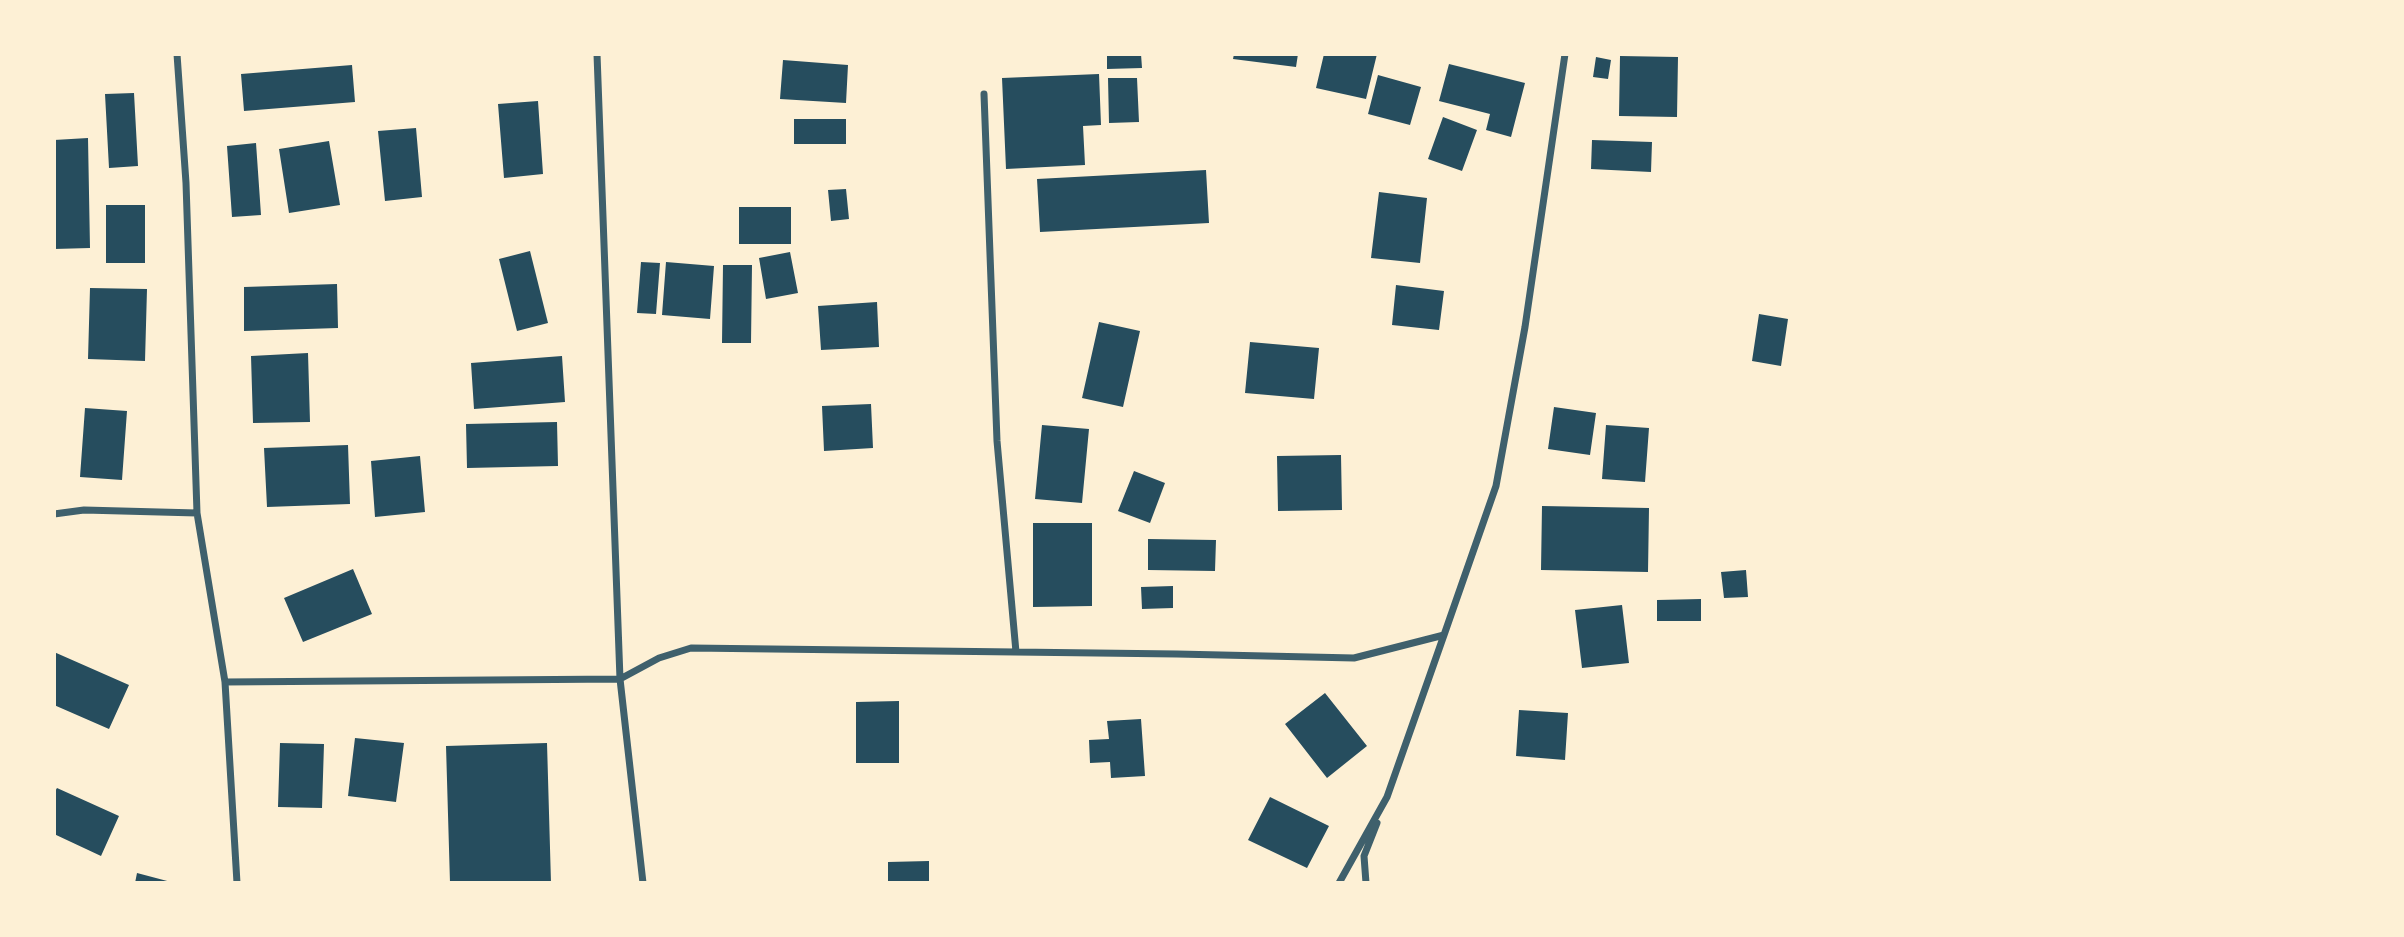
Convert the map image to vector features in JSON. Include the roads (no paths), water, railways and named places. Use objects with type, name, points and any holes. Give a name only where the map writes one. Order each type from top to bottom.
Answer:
[{"type":"street","points":[[177,54],[186,183],[197,513],[225,682],[237,883]]},
{"type":"street","points":[[597,54],[620,680],[643,883]]},
{"type":"street","points":[[1366,883],[1364,856],[1496,486],[1525,327],[1565,54]]},
{"type":"street","points":[[984,94],[997,441],[1016,652]]},
{"type":"street","points":[[54,514],[84,510],[197,513]]},
{"type":"street","points":[[225,682],[620,680],[659,658],[691,648],[1354,658],[1444,635]]},
{"type":"street","points":[[1339,883],[1387,797]]}]
